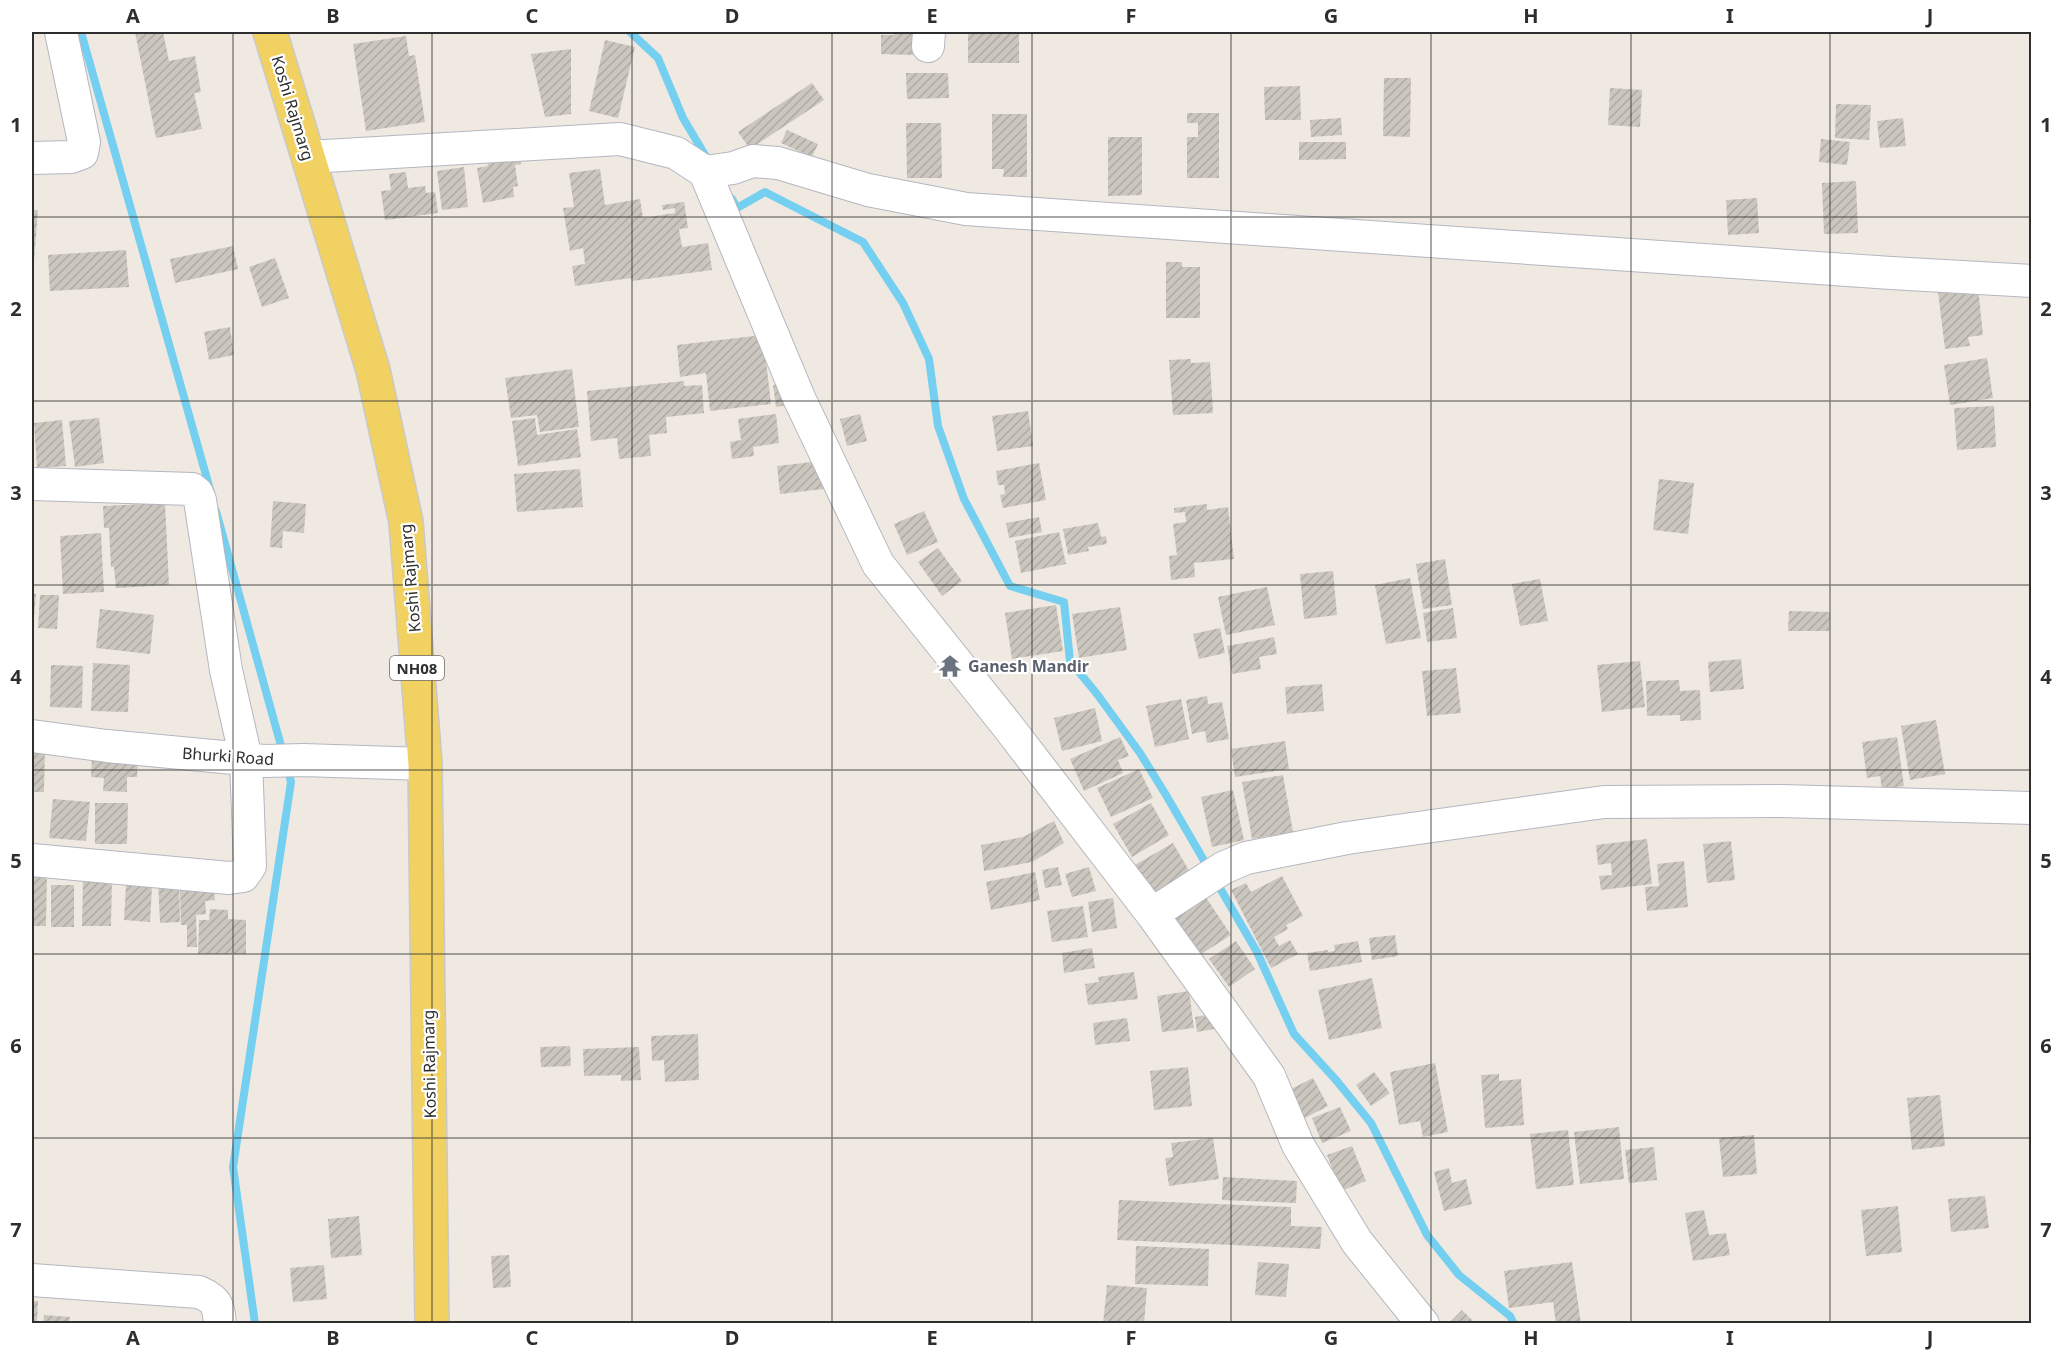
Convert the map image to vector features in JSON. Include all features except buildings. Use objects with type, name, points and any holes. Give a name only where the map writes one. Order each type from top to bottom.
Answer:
[{"type":"main road","name":"Koshi Rajmarg","points":[[270,32],[373,370],[406,522],[424,764],[432,1323]]},
{"type":"street","points":[[32,158],[71,157],[82,153],[84,142],[61,32]]},
{"type":"street","points":[[309,157],[620,139],[676,153],[716,171],[753,161],[778,163],[868,190],[966,209],[2031,281]]},
{"type":"street","points":[[716,171],[799,398],[878,564],[1006,724],[1152,914],[1269,1076],[1298,1145],[1357,1242],[1423,1323]]},
{"type":"street","points":[[32,484],[192,489],[197,493],[200,500],[226,670],[255,760],[250,866],[243,876],[229,878],[32,860]]},
{"type":"street","name":"Bhurki Road","points":[[32,736],[107,746],[255,760],[424,764]]},
{"type":"street","points":[[1152,914],[1211,876],[1246,858],[1347,838],[1604,802],[1782,801],[2031,808]]},
{"type":"street","points":[[32,1280],[200,1292],[214,1299],[220,1323]]},
{"type":"waterway","points":[[81,32],[211,493]]},
{"type":"waterway","points":[[630,32],[658,58],[683,118],[708,160]]},
{"type":"waterway","points":[[732,199],[737,208],[765,192],[863,242],[903,303],[929,359],[938,426],[964,499],[1010,586],[1064,602],[1070,661],[1140,753],[1166,795],[1257,952],[1294,1034],[1371,1123],[1427,1235],[1459,1275],[1510,1316],[1514,1324]]},
{"type":"waterway","points":[[216,511],[283,753]]},
{"type":"waterway","points":[[255,1324],[233,1167],[291,782],[287,766]]},
{"type":"place","name":"Ganesh Mandir","points":[[950,666]]}]
